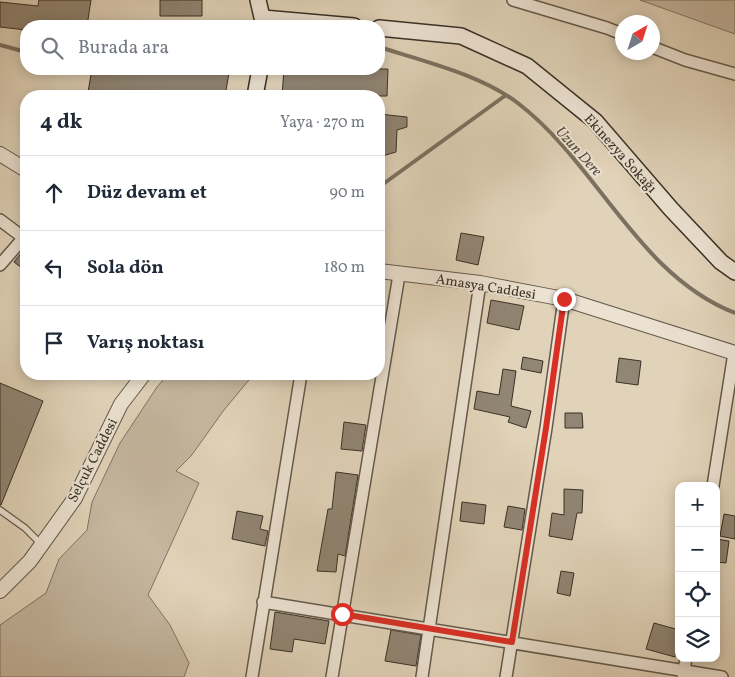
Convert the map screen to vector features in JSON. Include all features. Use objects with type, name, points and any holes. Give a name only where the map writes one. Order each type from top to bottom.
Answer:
[{"type":"main road","points":[[258,0],[263,20]]},
{"type":"main road","name":"Ekinezya Sokağı","points":[[385,29],[461,36],[527,66],[595,121],[671,209],[721,262],[735,272]]},
{"type":"main road","points":[[256,90],[259,75]]},
{"type":"street","points":[[513,0],[615,31]]},
{"type":"street","points":[[660,49],[685,60],[735,74]]},
{"type":"street","points":[[0,154],[20,166]]},
{"type":"street","points":[[0,220],[20,234]]},
{"type":"street","points":[[0,265],[20,243]]},
{"type":"street","name":"Amasya Caddesi","points":[[385,272],[480,283],[564,299],[735,353]]},
{"type":"street","points":[[385,358],[399,275]]},
{"type":"street","points":[[422,677],[480,283]]},
{"type":"street","points":[[506,677],[546,428],[564,299]]},
{"type":"street","points":[[714,482],[735,353]]},
{"type":"street","name":"Selçuk Caddesi","points":[[0,591],[30,562],[75,498],[122,404],[140,380]]},
{"type":"street","points":[[252,677],[300,380]]},
{"type":"street","points":[[332,677],[381,380]]},
{"type":"street","points":[[263,602],[512,642],[684,674],[722,677]]},
{"type":"lane","points":[[0,510],[25,528],[42,545]]},
{"type":"shaded area","points":[[640,0],[735,0],[735,34]]},
{"type":"shaded area","points":[[163,380],[249,380],[224,410],[191,456],[176,471],[199,483],[148,595],[170,625],[189,663],[184,677],[0,677],[0,625],[46,593],[59,559],[87,530],[92,502],[120,443]]},
{"type":"building","points":[[39,0],[91,0],[88,20],[20,20],[20,29],[0,27],[0,2],[38,6]]},
{"type":"building","points":[[160,0],[202,0],[202,16],[160,16]]},
{"type":"building","points":[[385,69],[388,69],[387,96],[385,96],[385,90],[282,90],[284,75],[385,75]]},
{"type":"building","points":[[91,75],[229,75],[226,90],[88,90]]},
{"type":"building","points":[[385,115],[407,117],[407,127],[397,130],[396,152],[385,155]]},
{"type":"building","points":[[461,233],[484,237],[478,265],[456,260]]},
{"type":"building","points":[[20,254],[20,266],[14,262]]},
{"type":"building","points":[[491,300],[524,306],[519,330],[487,323]]},
{"type":"building","points":[[523,357],[543,361],[541,373],[521,369]]},
{"type":"building","points":[[619,358],[641,361],[638,385],[616,382]]},
{"type":"building","points":[[503,369],[516,371],[511,406],[531,411],[526,428],[508,422],[510,417],[474,409],[477,391],[499,395]]},
{"type":"building","points":[[0,383],[43,401],[1,505],[0,505]]},
{"type":"building","points":[[565,413],[582,413],[583,428],[565,428]]},
{"type":"building","points":[[344,422],[366,425],[362,451],[341,449]]},
{"type":"building","points":[[336,472],[358,475],[345,556],[338,554],[336,572],[317,571],[328,509],[332,509]]},
{"type":"building","points":[[564,489],[583,490],[582,513],[577,513],[572,540],[549,536],[552,513],[564,515]]},
{"type":"building","points":[[462,502],[486,505],[484,524],[460,521]]},
{"type":"building","points":[[508,506],[525,509],[522,530],[504,527]]},
{"type":"building","points":[[237,511],[263,516],[260,529],[268,531],[265,546],[232,539]]},
{"type":"building","points":[[724,514],[735,516],[735,539],[720,536]]},
{"type":"building","points":[[720,540],[729,541],[726,563],[720,562]]},
{"type":"building","points":[[561,571],[574,573],[570,596],[557,593]]},
{"type":"building","points":[[275,612],[329,621],[325,644],[294,639],[292,652],[270,649]]},
{"type":"building","points":[[654,623],[675,629],[675,657],[646,649]]},
{"type":"building","points":[[391,630],[421,635],[416,666],[385,661]]},
{"type":"waterway","name":"Uzun Dere","points":[[0,45],[20,50]]},
{"type":"waterway","name":"Uzun Dere","points":[[385,49],[470,77],[488,85],[519,104],[547,129],[620,217],[671,273],[701,296],[735,313]]},
{"type":"waterway","points":[[385,183],[506,95]]},
{"type":"route","points":[[342,614],[512,642],[546,428],[564,299]]}]
